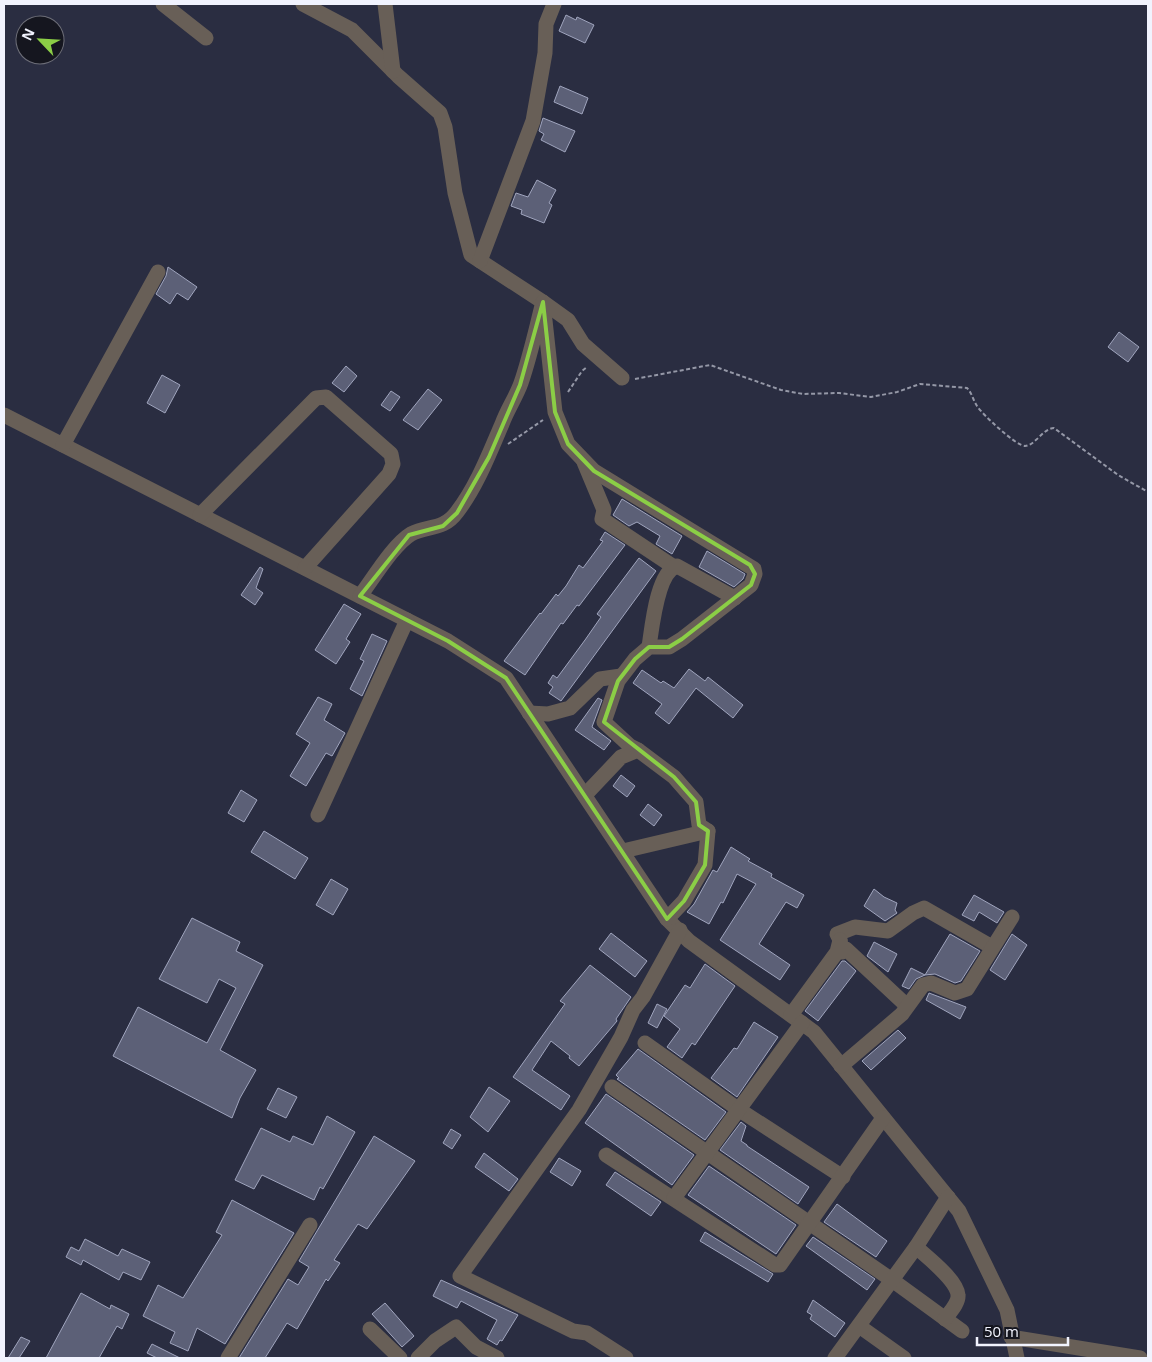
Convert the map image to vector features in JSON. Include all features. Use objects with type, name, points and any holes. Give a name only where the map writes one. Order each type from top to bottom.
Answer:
[{"type":"street","points":[[163,4],[206,38]]},
{"type":"street","points":[[303,4],[352,30],[393,71],[436,108],[443,120],[455,193],[471,255],[568,320],[583,344],[622,378]]},
{"type":"street","points":[[385,4],[393,71]]},
{"type":"street","points":[[480,261],[533,121],[545,53],[546,24],[554,4]]},
{"type":"street","points":[[63,445],[158,272]]},
{"type":"street","points":[[543,302],[555,412],[562,434],[583,461],[594,471],[750,565],[755,574],[751,585],[675,643],[668,647],[649,647]]},
{"type":"street","points":[[360,596],[409,535],[423,529],[443,526],[457,514],[489,457],[520,384],[543,302]]},
{"type":"street","points":[[200,515],[316,398],[326,397],[391,454],[392,464],[389,474],[306,568]]},
{"type":"street","points":[[4,415],[448,640],[506,678],[667,919],[680,930],[688,941],[814,1032],[959,1211],[1007,1310],[1017,1358]]},
{"type":"street","points":[[583,461],[604,510],[602,519],[674,567],[677,566],[735,598]]},
{"type":"street","points":[[674,567],[664,577],[649,647],[635,659],[621,676],[604,722],[630,746],[674,777],[696,802],[699,824],[708,831]]},
{"type":"street","points":[[318,815],[408,620]]},
{"type":"street","points":[[529,713],[548,714],[570,708],[600,679],[621,676]]},
{"type":"street","points":[[585,795],[621,758],[638,750]]},
{"type":"street","points":[[623,851],[708,831]]},
{"type":"street","points":[[667,919],[684,901],[705,865],[708,831]]},
{"type":"street","points":[[906,1005],[846,949],[842,952],[837,934],[855,927],[888,931],[913,913],[924,908],[992,947]]},
{"type":"street","points":[[841,1066],[902,1014],[906,1005],[923,985],[930,983],[955,993],[964,991],[1012,917]]},
{"type":"street","points":[[626,1358],[587,1334],[573,1331],[460,1276],[579,1110],[621,1037],[633,1010],[643,997],[680,930]]},
{"type":"street","points":[[674,1198],[738,1109],[796,1019],[837,952],[840,940]]},
{"type":"street","points":[[645,1043],[738,1109],[843,1177]]},
{"type":"street","points":[[612,1087],[892,1280],[962,1331]]},
{"type":"street","points":[[606,1155],[775,1265],[780,1265],[883,1118]]},
{"type":"street","points":[[835,1358],[916,1247],[948,1197]]},
{"type":"street","points":[[228,1358],[310,1226]]},
{"type":"street","points":[[916,1247],[943,1271],[958,1291],[957,1301],[945,1319]]},
{"type":"street","points":[[859,1326],[904,1358]]},
{"type":"street","points":[[418,1358],[435,1341],[456,1327],[476,1347],[497,1358]]},
{"type":"street","points":[[370,1329],[400,1358]]},
{"type":"street","points":[[1011,1336],[1140,1358]]},
{"type":"street","points":[[422,1358],[435,1341]]},
{"type":"path","points":[[622,378],[633,380],[710,365],[781,390],[803,394],[838,393],[872,396],[896,392],[920,384],[967,388],[979,409],[1016,443],[1025,446],[1041,434],[1054,428],[1118,475],[1148,492]]},
{"type":"path","points":[[489,457],[555,412],[582,370],[592,367]]},
{"type":"highlighted area","points":[[543,302],[555,412],[568,444],[594,471],[750,565],[755,574],[751,585],[682,639],[669,647],[649,647],[635,659],[618,681],[604,722],[674,777],[696,802],[699,825],[708,831],[705,865],[684,901],[667,919],[506,678],[448,641],[360,596],[409,535],[443,526],[457,513],[489,457],[520,385]]},
{"type":"building","points":[[566,15],[576,20],[577,17],[594,25],[585,43],[559,31]]},
{"type":"building","points":[[560,86],[588,98],[582,114],[554,102]]},
{"type":"building","points":[[543,118],[575,131],[565,152],[541,140],[544,134],[539,131]]},
{"type":"building","points":[[537,180],[556,190],[549,203],[552,205],[544,223],[521,214],[522,210],[511,206],[516,193],[528,197]]},
{"type":"building","points":[[168,267],[197,287],[188,300],[177,293],[170,304],[156,294],[166,276]]},
{"type":"building","points":[[1119,332],[1139,347],[1128,362],[1108,347]]},
{"type":"building","points":[[346,366],[357,376],[344,392],[332,383]]},
{"type":"building","points":[[162,375],[180,385],[165,413],[147,403]]},
{"type":"building","points":[[428,389],[442,400],[418,430],[403,420]]},
{"type":"building","points":[[391,391],[400,397],[390,411],[381,405]]},
{"type":"building","points":[[622,499],[682,536],[672,554],[656,544],[660,536],[637,522],[629,526],[613,515]]},
{"type":"building","points":[[605,532],[625,545],[579,606],[577,605],[563,624],[561,623],[525,675],[504,661],[540,613],[556,594],[558,596],[566,586],[579,565],[583,568],[603,541],[600,540]]},
{"type":"building","points":[[707,551],[745,574],[743,579],[734,587],[699,567]]},
{"type":"building","points":[[639,558],[656,571],[561,701],[549,693],[553,687],[548,683],[553,675],[557,678],[585,640],[601,617],[597,614]]},
{"type":"building","points":[[260,567],[263,569],[256,588],[263,593],[255,605],[241,595]]},
{"type":"building","points":[[344,604],[361,614],[346,639],[350,642],[336,664],[315,650]]},
{"type":"building","points":[[372,634],[387,641],[362,696],[350,689],[364,661],[360,659]]},
{"type":"building","points":[[689,669],[705,681],[708,677],[743,705],[733,718],[696,688],[669,724],[655,713],[662,704],[633,683],[642,670],[661,683],[663,681],[674,688]]},
{"type":"building","points":[[318,697],[332,704],[324,720],[345,733],[332,756],[326,753],[306,786],[290,776],[310,743],[296,734]]},
{"type":"building","points":[[598,698],[602,700],[592,727],[611,741],[604,750],[575,730]]},
{"type":"building","points":[[621,775],[635,786],[627,797],[613,786]]},
{"type":"building","points":[[241,790],[257,800],[244,822],[228,813]]},
{"type":"building","points":[[648,804],[662,815],[654,826],[640,815]]},
{"type":"building","points":[[264,831],[308,858],[295,879],[251,852]]},
{"type":"building","points":[[731,847],[750,859],[748,861],[772,874],[771,877],[804,895],[797,908],[786,902],[759,944],[790,965],[780,980],[720,940],[756,884],[737,874],[723,903],[721,902],[709,924],[687,912],[694,904],[713,870],[717,872]]},
{"type":"building","points":[[331,879],[348,889],[333,915],[316,905]]},
{"type":"building","points":[[874,889],[884,897],[897,903],[895,910],[897,913],[885,921],[864,906]]},
{"type":"building","points":[[974,895],[1004,912],[997,923],[979,912],[974,921],[962,915]]},
{"type":"building","points":[[192,918],[240,942],[236,951],[263,965],[220,1050],[256,1070],[240,1098],[232,1118],[113,1056],[138,1007],[207,1043],[236,988],[219,979],[207,1003],[159,979]]},
{"type":"building","points":[[611,933],[647,961],[635,977],[599,949]]},
{"type":"building","points":[[950,934],[980,951],[961,981],[955,983],[935,974],[925,975]]},
{"type":"building","points":[[1012,934],[1027,945],[1005,980],[990,970]]},
{"type":"building","points":[[874,942],[897,954],[888,972],[867,956]]},
{"type":"building","points":[[842,961],[845,961],[856,971],[818,1021],[805,1011]]},
{"type":"building","points":[[705,964],[735,986],[695,1045],[692,1043],[682,1058],[667,1047],[680,1029],[664,1016],[685,985],[690,988]]},
{"type":"building","points":[[590,965],[631,997],[616,1019],[617,1021],[579,1066],[551,1041],[532,1070],[570,1096],[561,1110],[513,1077],[565,1004],[560,1001]]},
{"type":"building","points":[[911,968],[925,975],[916,979],[909,989],[902,986]]},
{"type":"building","points":[[929,993],[966,1007],[960,1019],[926,1000]]},
{"type":"building","points":[[657,1004],[667,1009],[657,1028],[648,1023]]},
{"type":"building","points":[[754,1022],[778,1037],[737,1097],[711,1078],[734,1048],[737,1049]]},
{"type":"building","points":[[898,1030],[906,1038],[871,1070],[862,1061]]},
{"type":"building","points":[[638,1049],[726,1112],[705,1140],[617,1079],[619,1078],[616,1075]]},
{"type":"building","points":[[489,1087],[510,1101],[488,1132],[470,1117]]},
{"type":"building","points":[[278,1088],[297,1097],[286,1118],[267,1109]]},
{"type":"building","points":[[606,1094],[694,1155],[672,1185],[585,1123]]},
{"type":"building","points":[[327,1116],[355,1132],[323,1189],[320,1187],[314,1200],[262,1175],[254,1189],[235,1180],[261,1128],[290,1142],[293,1136],[313,1145]]},
{"type":"building","points":[[741,1122],[746,1126],[741,1141],[809,1187],[798,1204],[720,1150]]},
{"type":"building","points":[[451,1129],[461,1135],[452,1149],[443,1143]]},
{"type":"building","points":[[374,1136],[415,1161],[367,1229],[358,1224],[334,1260],[340,1263],[328,1281],[326,1279],[297,1329],[287,1323],[265,1358],[239,1358],[288,1279],[298,1285],[309,1267],[299,1261]]},
{"type":"building","points":[[484,1153],[518,1179],[509,1191],[475,1167]]},
{"type":"building","points":[[559,1158],[581,1171],[572,1186],[550,1172]]},
{"type":"building","points":[[709,1166],[796,1225],[776,1254],[688,1195]]},
{"type":"building","points":[[615,1172],[661,1202],[651,1216],[606,1185]]},
{"type":"building","points":[[232,1200],[294,1233],[225,1344],[197,1328],[188,1351],[170,1343],[175,1332],[143,1316],[158,1285],[183,1298],[222,1235],[216,1232]]},
{"type":"building","points":[[837,1204],[887,1241],[876,1257],[824,1222]]},
{"type":"building","points":[[705,1232],[773,1274],[768,1282],[700,1241]]},
{"type":"building","points":[[813,1237],[875,1279],[867,1290],[806,1246]]},
{"type":"building","points":[[85,1239],[118,1256],[122,1249],[150,1262],[141,1280],[123,1272],[119,1280],[83,1260],[81,1265],[66,1257],[71,1247],[79,1251]]},
{"type":"building","points":[[441,1280],[518,1315],[502,1341],[500,1340],[497,1345],[487,1339],[497,1320],[461,1301],[457,1308],[433,1296]]},
{"type":"building","points":[[81,1293],[110,1309],[111,1305],[129,1314],[122,1329],[117,1326],[99,1358],[46,1358]]},
{"type":"building","points":[[813,1300],[845,1323],[835,1337],[810,1319],[812,1315],[807,1312]]},
{"type":"building","points":[[385,1303],[414,1336],[402,1347],[372,1314]]},
{"type":"building","points":[[21,1337],[30,1341],[19,1358],[8,1358]]},
{"type":"building","points":[[152,1344],[180,1358],[157,1358],[147,1353]]}]
